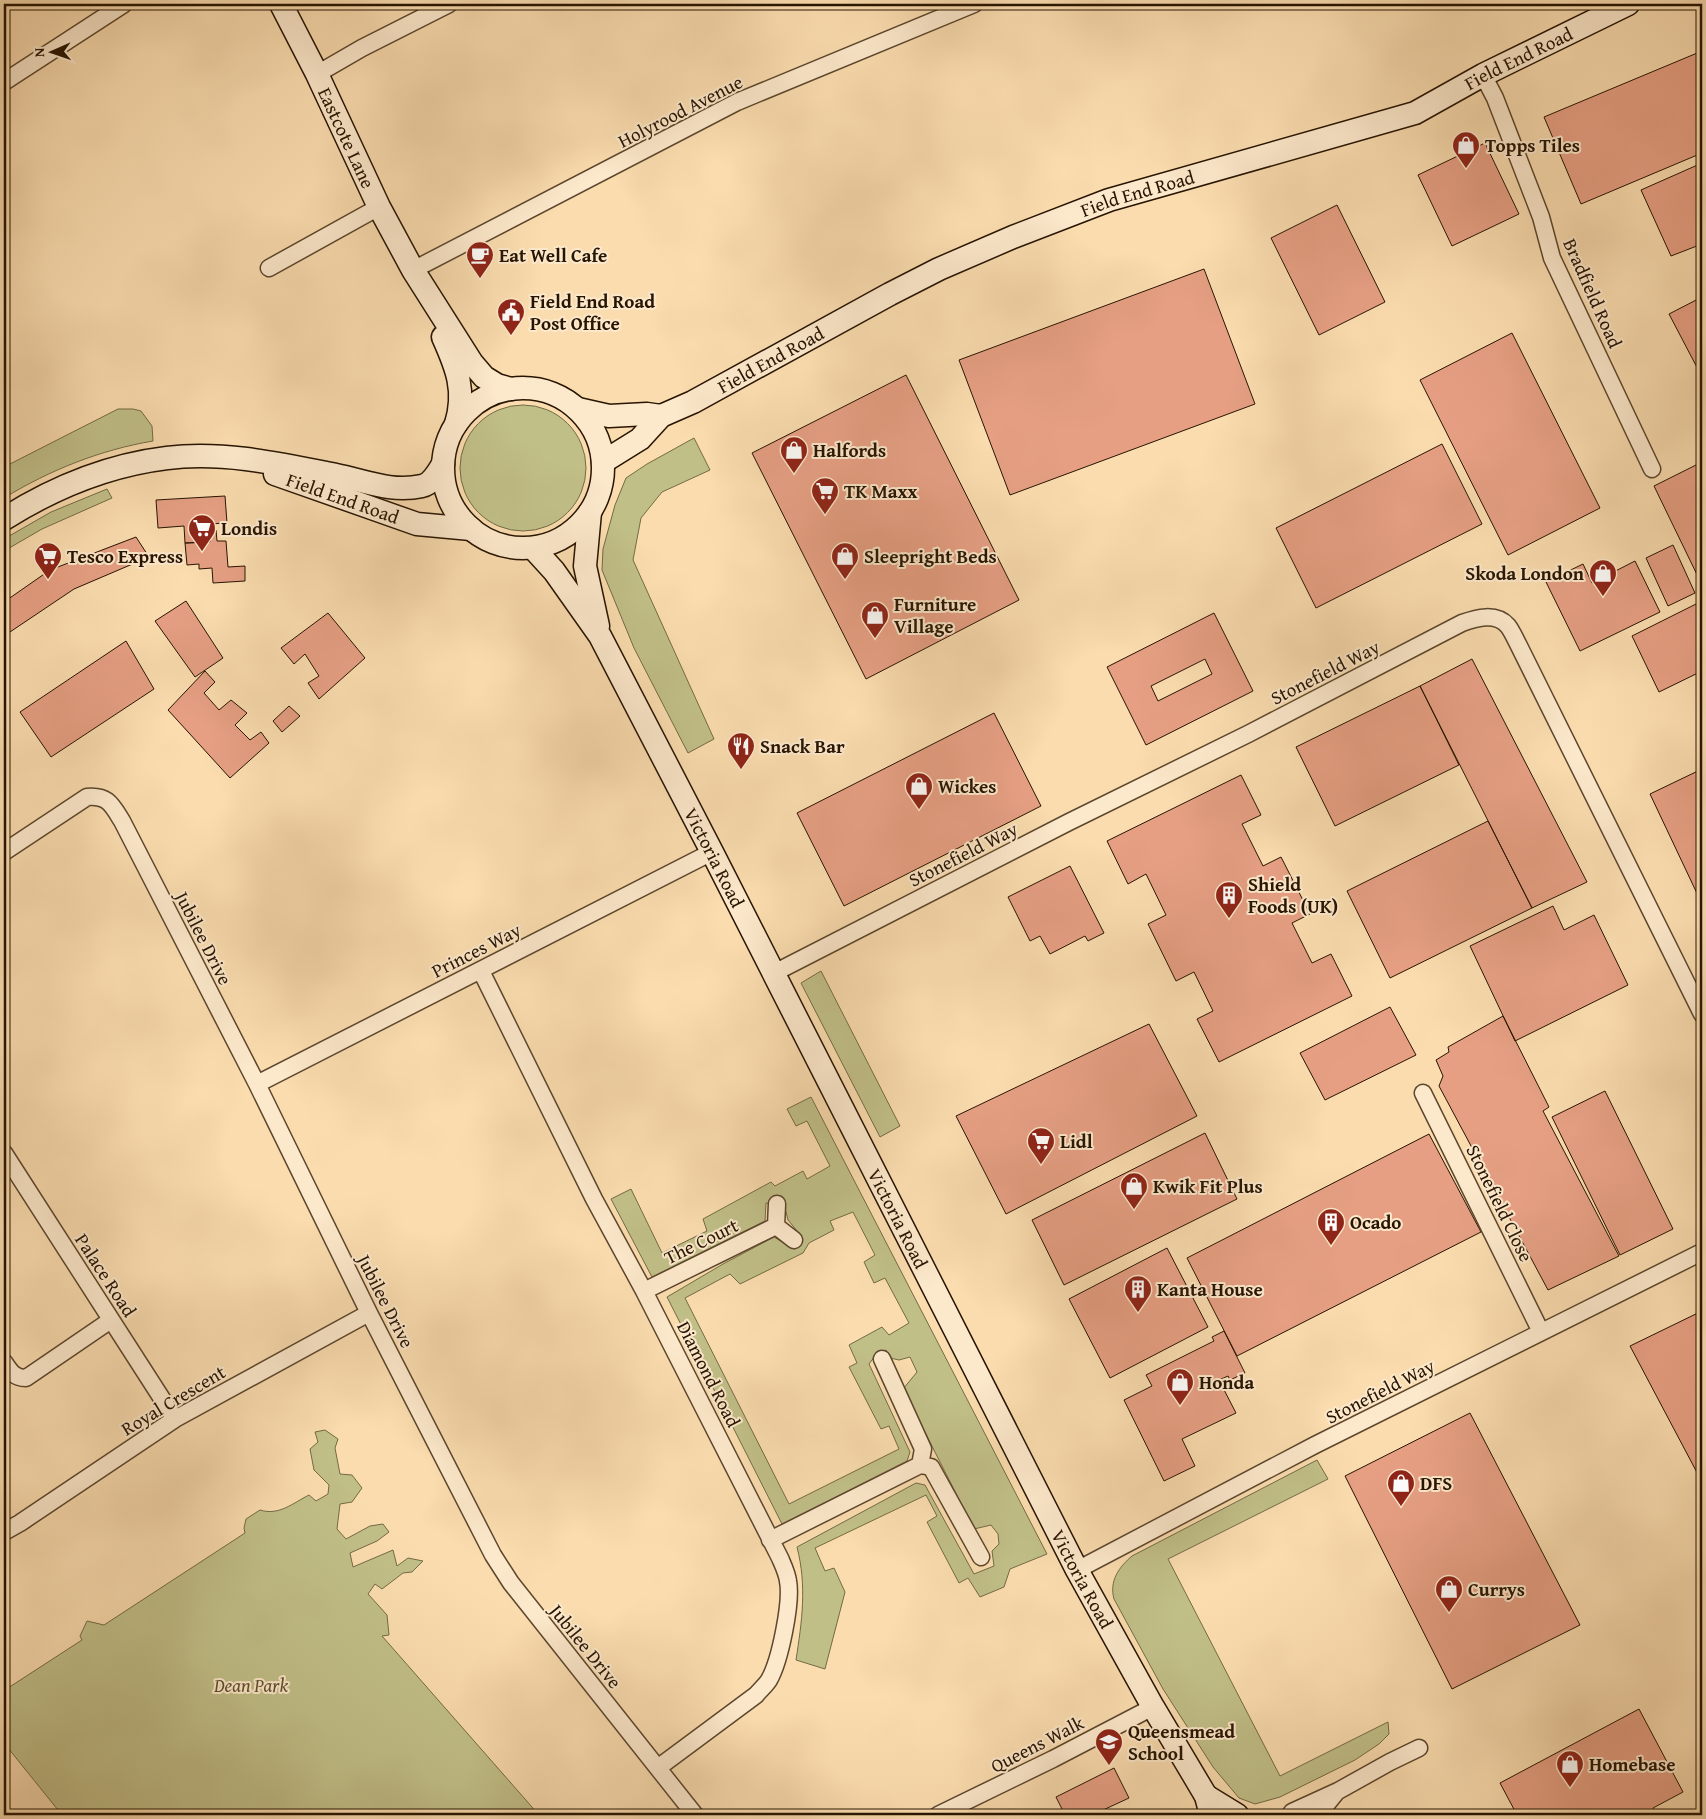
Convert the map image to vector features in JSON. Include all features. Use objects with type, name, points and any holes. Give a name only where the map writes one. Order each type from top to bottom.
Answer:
[{"type":"street","points":[[4,82],[124,4]]},
{"type":"street","name":"Eastcote Lane","points":[[281,4],[317,74],[379,207],[414,270],[472,363],[484,377],[497,385],[510,389]]},
{"type":"street","points":[[317,74],[362,48],[449,4]]},
{"type":"street","name":"Holyrood Avenue","points":[[414,270],[737,102],[974,4]]},
{"type":"street","name":"Field End Road","points":[[603,462],[640,439],[661,416],[693,402],[939,269],[1013,237],[1109,200],[1415,112],[1483,75],[1624,5]]},
{"type":"street","name":"Bradfield Road","points":[[1483,75],[1495,98],[1542,217],[1552,258],[1652,469]]},
{"type":"street","points":[[269,268],[379,207]]},
{"type":"street","name":"Eastcote Lane","points":[[414,270],[458,374],[460,408],[455,425]]},
{"type":"street","points":[[510,389],[537,389],[558,397],[578,409],[596,437],[603,462],[600,488],[590,512],[575,529],[555,542],[533,548],[515,548],[497,544],[481,537],[470,529],[453,508],[445,487],[443,464],[446,444],[455,425],[470,408],[489,395],[510,389]]},
{"type":"street","name":"Field End Road","points":[[578,409],[609,416],[647,414],[661,416]]},
{"type":"street","name":"Field End Road","points":[[4,519],[50,493],[87,478],[118,467],[167,458],[204,456],[245,458],[340,476],[377,486],[404,488],[425,486],[436,476],[443,464]]},
{"type":"street","name":"Field End Road","points":[[219,457],[244,463],[417,524],[470,529]]},
{"type":"street","name":"Victoria Road","points":[[590,512],[585,566],[600,636]]},
{"type":"street","name":"Victoria Road","points":[[533,548],[554,571],[600,636],[957,1331],[1077,1570],[1153,1707],[1209,1805],[1237,1815]]},
{"type":"street","name":"Stonefield Way","points":[[774,973],[1248,734],[1462,623],[1488,617],[1500,619],[1508,626],[1512,633],[1702,1014]]},
{"type":"street","name":"Jubilee Drive","points":[[4,852],[86,797],[98,796],[110,802],[122,821],[256,1084],[369,1313],[493,1555],[511,1583],[659,1767],[695,1815]]},
{"type":"street","name":"Princes Way","points":[[256,1084],[712,852]]},
{"type":"street","name":"Diamond Road","points":[[481,970],[594,1199],[644,1291],[780,1558],[788,1580],[788,1605],[784,1628],[776,1665],[769,1680],[756,1694],[659,1767]]},
{"type":"street","name":"Stonefield Close","points":[[1423,1093],[1541,1332]]},
{"type":"street","name":"Palace Road","points":[[4,1153],[175,1419]]},
{"type":"street","points":[[777,1204],[776,1226],[794,1240]]},
{"type":"street","name":"The Court","points":[[644,1291],[776,1226]]},
{"type":"street","name":"Stonefield Way","points":[[1077,1570],[1315,1445],[1702,1252]]},
{"type":"street","name":"Royal Crescent","points":[[4,1532],[175,1419],[369,1313]]},
{"type":"street","points":[[4,1362],[11,1373],[18,1378],[26,1378],[111,1320]]},
{"type":"street","points":[[882,1359],[923,1450],[920,1465]]},
{"type":"street","points":[[770,1540],[920,1465],[931,1467],[981,1557]]},
{"type":"street","name":"Queens Walk","points":[[938,1815],[1053,1759],[1153,1707]]},
{"type":"street","points":[[1290,1815],[1292,1812],[1338,1791],[1419,1748]]},
{"type":"street","points":[[1318,1815],[1338,1791]]},
{"type":"green space","points":[[523,405],[547,410],[567,424],[581,444],[586,468],[581,492],[567,512],[547,526],[523,531],[499,526],[479,512],[465,492],[460,468],[465,444],[479,424],[499,410]]},
{"type":"green space","points":[[118,409],[141,411],[152,426],[153,441],[114,450],[76,462],[4,498],[4,467]]},
{"type":"green space","points":[[694,438],[710,470],[662,492],[641,518],[633,560],[714,739],[688,753],[634,648],[602,570],[603,549],[615,505],[626,478]]},
{"type":"green space","points":[[107,489],[112,498],[42,529],[4,551],[4,539],[51,512]]},
{"type":"green space","points":[[821,971],[900,1126],[880,1137],[801,983]]},
{"type":"green space","points":[[811,1097],[1047,1554],[1010,1569],[1004,1587],[980,1597],[968,1578],[959,1583],[927,1522],[937,1516],[926,1495],[815,1548],[825,1571],[834,1568],[845,1592],[825,1669],[796,1660],[802,1617],[803,1590],[797,1547],[916,1483],[925,1485],[974,1574],[994,1566],[992,1551],[999,1544],[998,1534],[991,1525],[974,1529],[903,1389],[917,1372],[910,1357],[899,1360],[890,1358],[886,1350],[875,1356],[869,1364],[910,1452],[907,1461],[782,1524],[667,1297],[774,1237],[789,1246],[798,1232],[788,1220],[784,1204],[766,1203],[765,1221],[652,1277],[611,1199],[631,1189],[662,1253],[707,1231],[703,1219],[771,1182],[775,1186],[803,1171],[807,1179],[830,1166],[807,1121],[796,1126],[787,1109]],"holes":[[[853,1212],[875,1255],[864,1262],[874,1283],[885,1278],[909,1323],[889,1335],[882,1327],[849,1345],[857,1363],[849,1367],[881,1429],[889,1426],[899,1449],[789,1504],[685,1298],[730,1274],[740,1284],[803,1253],[809,1243],[834,1230],[830,1221]]]},
{"type":"green space","name":"Dean Park","points":[[325,1430],[338,1439],[335,1448],[340,1474],[352,1475],[362,1488],[352,1502],[340,1504],[337,1529],[346,1539],[370,1526],[383,1524],[389,1532],[377,1541],[350,1553],[353,1567],[393,1550],[397,1566],[408,1558],[423,1561],[412,1572],[403,1573],[382,1589],[375,1584],[368,1594],[387,1615],[389,1635],[382,1636],[539,1815],[62,1815],[4,1743],[4,1681],[8,1688],[82,1640],[80,1636],[87,1621],[104,1625],[245,1533],[246,1519],[260,1510],[280,1510],[309,1495],[316,1501],[328,1494],[329,1485],[314,1470],[310,1449],[318,1442],[315,1432]]},
{"type":"green space","points":[[1317,1460],[1328,1479],[1168,1559],[1280,1776],[1388,1722],[1389,1734],[1379,1744],[1355,1760],[1280,1797],[1255,1804],[1239,1798],[1213,1767],[1163,1689],[1114,1599],[1114,1580],[1119,1570],[1132,1556]]},
{"type":"building","points":[[1702,51],[1702,153],[1581,204],[1544,117]]},
{"type":"building","points":[[1485,143],[1519,214],[1452,246],[1418,175]]},
{"type":"building","points":[[1702,163],[1702,244],[1671,256],[1641,190]]},
{"type":"building","points":[[1337,205],[1385,302],[1319,335],[1271,238]]},
{"type":"building","points":[[1204,269],[1255,404],[1010,495],[959,360]]},
{"type":"building","points":[[1702,297],[1702,377],[1669,314]]},
{"type":"building","points":[[1512,333],[1600,508],[1508,555],[1420,380]]},
{"type":"building","points":[[906,375],[1019,600],[866,679],[752,453]]},
{"type":"building","points":[[1442,444],[1482,524],[1316,608],[1276,528]]},
{"type":"building","points":[[1702,462],[1702,585],[1654,486]]},
{"type":"building","points":[[225,496],[227,523],[209,524],[210,542],[185,543],[184,526],[158,528],[156,500]]},
{"type":"building","points":[[209,530],[216,530],[217,541],[226,541],[228,567],[245,566],[245,581],[213,583],[212,568],[199,569],[199,564],[187,565],[185,543],[210,542]]},
{"type":"building","points":[[136,537],[149,557],[74,589],[4,636],[4,602],[50,570]]},
{"type":"building","points":[[1673,545],[1695,593],[1668,606],[1646,558]]},
{"type":"building","name":"Skoda London","points":[[1635,561],[1660,612],[1580,651],[1546,582],[1583,564],[1592,583]]},
{"type":"building","points":[[186,601],[223,658],[195,677],[155,621]]},
{"type":"building","points":[[1702,601],[1702,671],[1659,692],[1632,636]]},
{"type":"building","points":[[328,613],[365,658],[319,699],[308,683],[319,676],[305,654],[294,664],[281,648]]},
{"type":"building","points":[[1214,613],[1253,691],[1146,745],[1107,667]],"holes":[[[1205,659],[1212,674],[1158,701],[1151,686]]]},
{"type":"building","points":[[126,641],[154,689],[51,757],[20,712]]},
{"type":"building","points":[[1472,659],[1587,882],[1532,908],[1420,686]]},
{"type":"building","points":[[205,671],[215,682],[204,693],[219,710],[231,700],[247,713],[235,725],[250,740],[261,732],[269,743],[230,778],[168,710]]},
{"type":"building","points":[[1420,686],[1459,765],[1335,826],[1296,747]]},
{"type":"building","points":[[289,706],[300,716],[282,732],[273,721]]},
{"type":"building","name":"Wickes","points":[[994,713],[1041,806],[844,906],[797,813]]},
{"type":"building","points":[[1702,769],[1702,904],[1650,794]]},
{"type":"building","name":"Shield Foods (UK)","points":[[1241,775],[1261,815],[1242,824],[1263,866],[1281,857],[1310,914],[1292,923],[1312,963],[1331,954],[1352,996],[1219,1062],[1197,1019],[1213,1011],[1194,972],[1176,981],[1148,924],[1166,915],[1146,874],[1128,884],[1107,841]]},
{"type":"building","points":[[1488,821],[1532,908],[1390,978],[1347,891]]},
{"type":"building","points":[[1070,866],[1104,933],[1088,941],[1085,936],[1050,954],[1040,936],[1030,941],[1008,897]]},
{"type":"building","points":[[1553,906],[1564,930],[1594,915],[1628,985],[1515,1041],[1470,946]]},
{"type":"building","points":[[1390,1007],[1416,1055],[1325,1100],[1300,1053]]},
{"type":"building","points":[[1503,1016],[1549,1107],[1543,1111],[1619,1256],[1548,1290],[1439,1086],[1443,1076],[1436,1060],[1449,1052],[1448,1047]]},
{"type":"building","name":"Lidl","points":[[1149,1024],[1197,1116],[1006,1214],[956,1116]]},
{"type":"building","points":[[1605,1091],[1673,1229],[1620,1255],[1552,1117]]},
{"type":"building","name":"Kwik Fit Plus","points":[[1205,1133],[1237,1199],[1064,1285],[1032,1220]]},
{"type":"building","name":"Ocado","points":[[1429,1134],[1481,1232],[1237,1356],[1187,1258]]},
{"type":"building","name":"Kanta House","points":[[1167,1248],[1208,1327],[1110,1378],[1069,1299]]},
{"type":"building","points":[[1702,1311],[1702,1482],[1630,1346]]},
{"type":"building","name":"Honda","points":[[1224,1331],[1245,1373],[1230,1380],[1228,1376],[1219,1380],[1236,1413],[1182,1439],[1195,1466],[1164,1481],[1124,1400],[1152,1386],[1146,1375],[1214,1341],[1212,1337]]},
{"type":"building","points":[[1470,1413],[1580,1625],[1452,1689],[1345,1476]]},
{"type":"building","points":[[1639,1709],[1683,1792],[1653,1808],[1657,1815],[1517,1815],[1500,1783]]},
{"type":"building","points":[[1114,1768],[1129,1798],[1101,1811],[1103,1815],[1065,1815],[1056,1797]]},
{"type":"place","name":"Topps Tiles","points":[[1466,169]]},
{"type":"place","name":"Eat Well Cafe","points":[[480,279]]},
{"type":"place","name":"Field End Road Post Office","points":[[511,336]]},
{"type":"place","name":"Halfords","points":[[794,474]]},
{"type":"place","name":"TK Maxx","points":[[825,515]]},
{"type":"place","name":"Londis","points":[[202,552]]},
{"type":"place","name":"Tesco Express","points":[[48,580]]},
{"type":"place","name":"Sleepright Beds","points":[[845,580]]},
{"type":"place","name":"Skoda London","points":[[1603,597]]},
{"type":"place","name":"Furniture Village","points":[[875,639]]},
{"type":"place","name":"Snack Bar","points":[[741,770]]},
{"type":"place","name":"Wickes","points":[[919,810]]},
{"type":"place","name":"Shield Foods (UK)","points":[[1229,919]]},
{"type":"place","name":"Lidl","points":[[1041,1165]]},
{"type":"place","name":"Kwik Fit Plus","points":[[1134,1210]]},
{"type":"place","name":"Ocado","points":[[1331,1246]]},
{"type":"place","name":"Kanta House","points":[[1138,1313]]},
{"type":"place","name":"Honda","points":[[1180,1406]]},
{"type":"place","name":"DFS","points":[[1401,1507]]},
{"type":"place","name":"Currys","points":[[1449,1613]]},
{"type":"place","name":"Queensmead School","points":[[1109,1766]]},
{"type":"place","name":"Homebase","points":[[1570,1788]]}]
